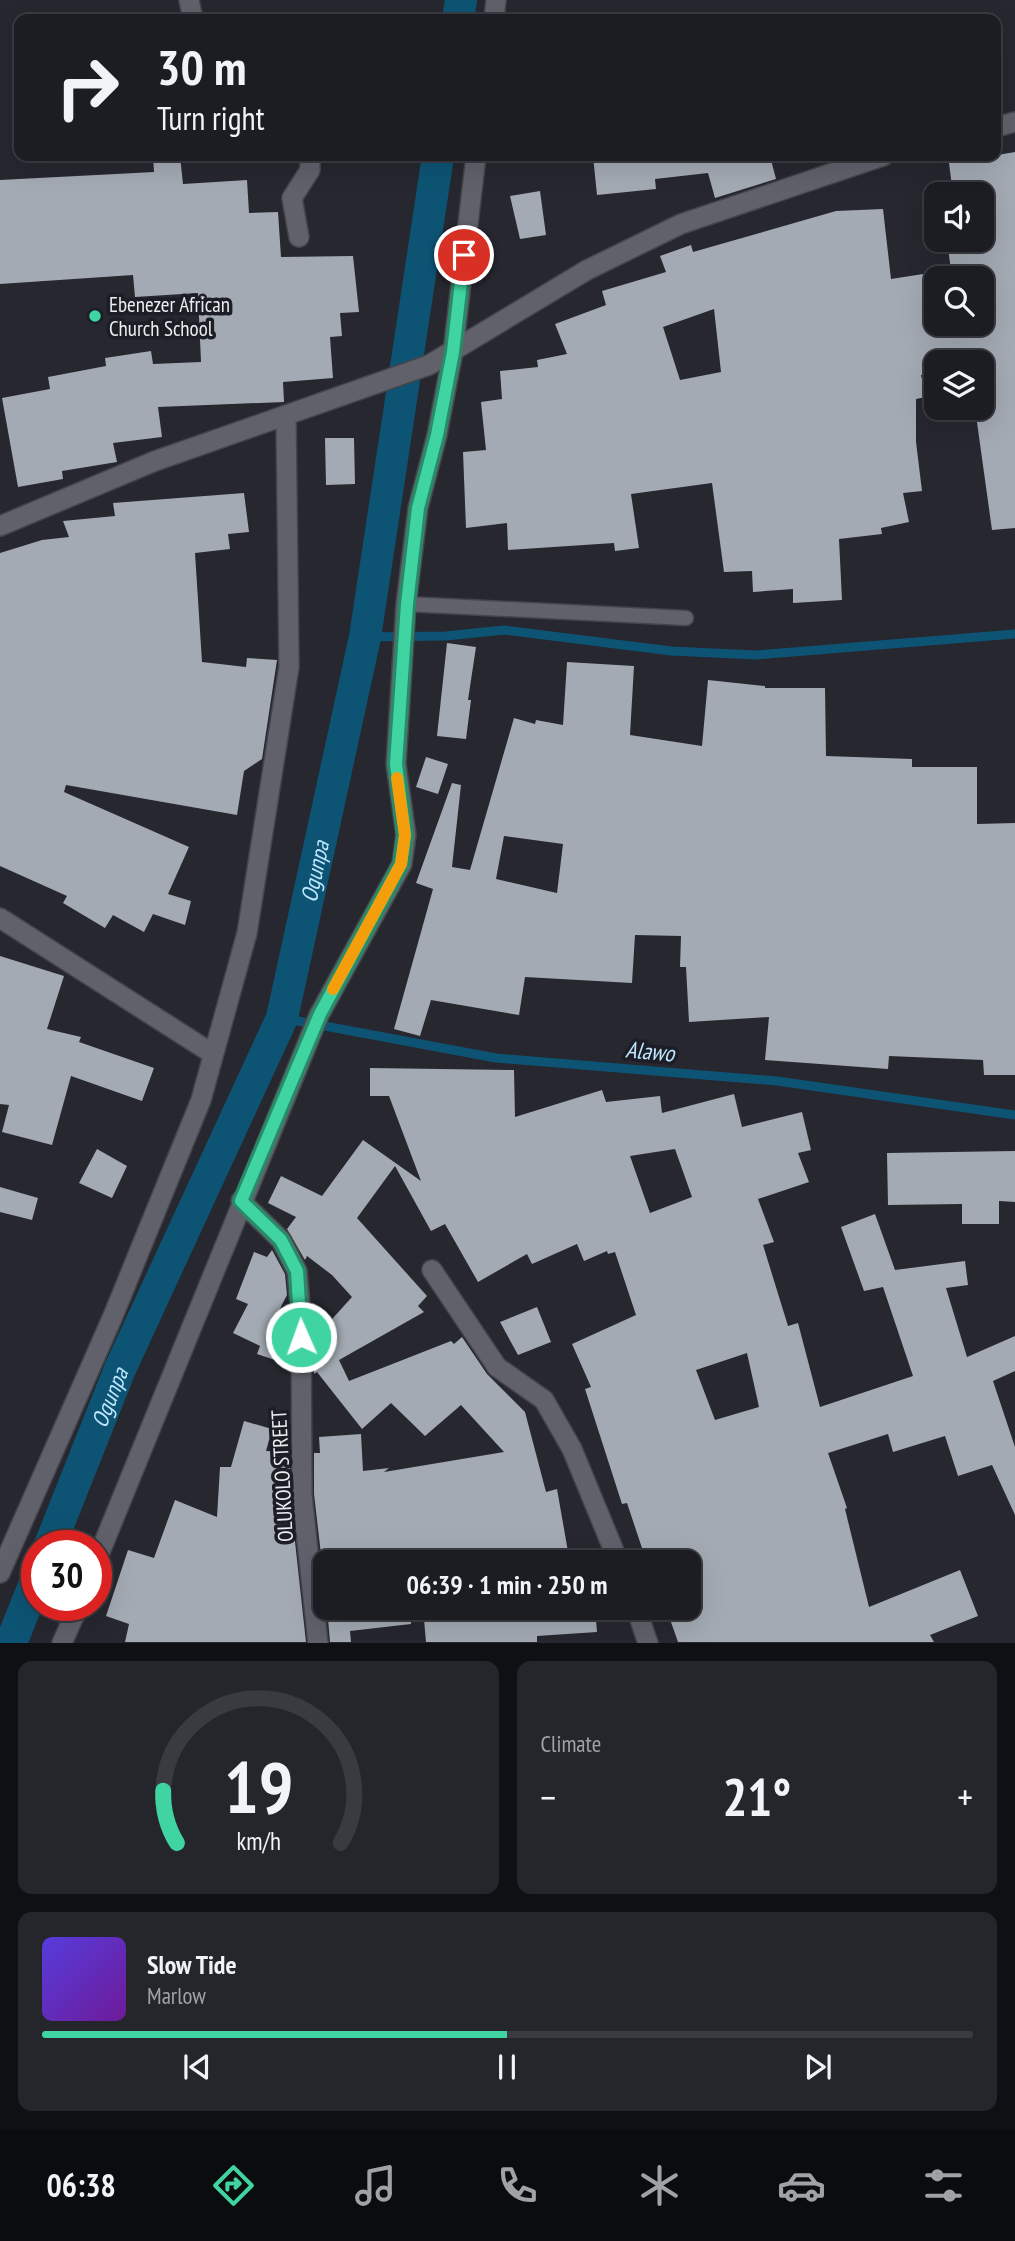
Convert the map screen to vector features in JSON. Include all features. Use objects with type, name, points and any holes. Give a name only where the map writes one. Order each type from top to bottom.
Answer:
[{"type":"street","points":[[299,237],[292,198],[310,170],[310,161]]},
{"type":"street","points":[[109,1530],[241,1201],[316,1024],[401,864],[405,835],[396,764],[406,613],[418,508],[437,435],[453,352],[475,161]]},
{"type":"street","points":[[0,526],[155,461],[429,365],[587,270],[681,224],[868,161]]},
{"type":"street","points":[[0,1573],[113,1316],[201,1100],[247,933],[289,667],[286,415]]},
{"type":"street","points":[[0,918],[213,1054]]},
{"type":"street","name":"OLUKOLO STREET","points":[[241,1201],[281,1240],[297,1271],[301,1315],[302,1495],[318,1643]]},
{"type":"street","points":[[432,1270],[496,1367],[544,1400],[572,1449],[614,1550]]},
{"type":"street","points":[[640,1620],[648,1643]]},
{"type":"street","points":[[62,1643],[72,1621]]},
{"type":"lane","points":[[406,613],[686,618]]},
{"type":"building","points":[[1015,152],[1015,528],[992,530],[977,420],[994,420],[994,350],[924,350],[924,375],[921,375],[924,397],[916,399],[916,442],[922,491],[903,493],[909,522],[881,528],[882,534],[839,539],[842,600],[793,603],[793,589],[753,592],[752,571],[724,572],[712,483],[631,494],[639,548],[615,551],[614,543],[508,550],[507,523],[466,528],[463,452],[486,450],[481,402],[502,399],[500,371],[538,367],[537,360],[567,354],[555,324],[606,305],[602,291],[666,272],[660,256],[691,245],[693,252],[836,211],[883,209],[891,279],[924,274],[924,336],[994,336],[994,266],[950,266],[949,252],[994,252],[994,182],[951,182],[949,163],[1001,161],[1001,154]],"holes":[[[714,309],[721,372],[680,380],[663,327]]]},
{"type":"building","points":[[153,161],[181,161],[183,184],[247,180],[249,213],[278,212],[281,257],[353,256],[359,312],[340,313],[342,336],[330,337],[333,378],[283,382],[284,402],[158,407],[162,437],[113,443],[117,462],[62,471],[63,479],[18,487],[2,398],[50,389],[48,377],[106,366],[105,358],[151,351],[153,364],[201,362],[198,293],[135,297],[133,275],[0,284],[0,180],[154,172]]},
{"type":"building","points":[[594,161],[771,161],[776,179],[715,198],[708,173],[655,179],[656,189],[597,195]]},
{"type":"building","points":[[540,191],[546,235],[520,239],[510,196]]},
{"type":"building","points":[[325,438],[354,438],[355,484],[326,485]]},
{"type":"building","points":[[244,493],[249,532],[228,534],[230,549],[195,553],[202,662],[246,667],[247,658],[277,660],[262,759],[244,771],[237,815],[66,785],[64,792],[189,847],[168,894],[191,901],[185,925],[153,914],[144,932],[113,915],[105,928],[63,903],[67,896],[0,866],[0,553],[42,540],[69,537],[63,521],[115,516],[113,503]]},
{"type":"building","points":[[447,643],[476,647],[468,700],[471,700],[466,739],[437,736]]},
{"type":"building","points":[[567,662],[634,666],[630,735],[702,746],[708,680],[765,688],[825,688],[826,756],[912,759],[912,767],[977,767],[977,824],[1015,823],[1015,1075],[984,1075],[983,1060],[889,1056],[888,1069],[765,1060],[769,1017],[689,1022],[686,967],[680,967],[681,936],[635,935],[632,983],[525,977],[519,1015],[431,1000],[420,1036],[394,1029],[433,889],[416,883],[452,783],[461,785],[452,867],[470,870],[514,718],[535,724],[536,720],[563,725]],"holes":[[[504,836],[563,844],[557,893],[496,879]]]},
{"type":"building","points":[[426,757],[448,764],[438,794],[416,787]]},
{"type":"building","points":[[0,956],[64,976],[47,1029],[81,1037],[79,1042],[154,1068],[142,1101],[71,1076],[52,1145],[2,1132],[9,1105],[0,1104]]},
{"type":"building","points":[[370,1068],[514,1070],[515,1117],[602,1090],[606,1102],[660,1096],[662,1113],[734,1094],[742,1127],[802,1112],[811,1150],[798,1153],[809,1182],[758,1199],[774,1242],[763,1245],[788,1326],[798,1323],[820,1407],[913,1376],[883,1287],[864,1291],[841,1227],[875,1214],[895,1270],[965,1261],[968,1285],[946,1288],[967,1357],[1015,1336],[1015,1371],[993,1381],[1015,1447],[1015,1515],[992,1465],[958,1476],[945,1436],[893,1452],[888,1434],[828,1453],[847,1508],[845,1509],[869,1607],[960,1570],[978,1616],[930,1635],[934,1642],[678,1642],[670,1620],[701,1620],[701,1550],[643,1550],[627,1503],[622,1504],[585,1389],[591,1387],[572,1344],[636,1315],[615,1252],[608,1254],[607,1251],[584,1261],[577,1244],[532,1264],[527,1254],[478,1282],[445,1224],[431,1231],[395,1166],[357,1218],[427,1296],[418,1306],[424,1312],[339,1360],[349,1381],[451,1341],[454,1344],[462,1337],[487,1374],[525,1412],[546,1492],[557,1489],[568,1550],[320,1550],[314,1494],[314,1453],[320,1453],[319,1437],[361,1434],[363,1471],[389,1468],[384,1472],[504,1452],[461,1405],[425,1436],[391,1403],[362,1429],[317,1372],[314,1374],[312,1303],[324,1328],[352,1297],[332,1275],[307,1256],[305,1260],[287,1229],[296,1217],[268,1203],[281,1176],[322,1196],[363,1140],[421,1181],[389,1096],[370,1096]],"holes":[[[675,1149],[692,1197],[650,1213],[630,1156]],[[747,1353],[759,1407],[715,1420],[696,1370]]]},
{"type":"building","points":[[97,1149],[127,1166],[112,1198],[79,1183]]},
{"type":"building","points":[[1015,1151],[1015,1202],[999,1201],[999,1224],[962,1224],[962,1204],[888,1205],[887,1153]]},
{"type":"building","points":[[0,1187],[38,1198],[32,1220],[0,1212]]},
{"type":"building","points":[[272,1250],[285,1274],[287,1295],[268,1332],[289,1339],[284,1363],[257,1354],[260,1346],[233,1333],[248,1304],[236,1299],[254,1252],[267,1257]]},
{"type":"building","points":[[537,1307],[551,1342],[518,1355],[500,1322]]},
{"type":"building","points":[[244,1421],[272,1429],[266,1451],[290,1452],[290,1496],[306,1642],[125,1642],[129,1624],[112,1618],[112,1598],[128,1550],[154,1558],[175,1500],[217,1517],[220,1467],[231,1467]]},
{"type":"building","points":[[328,1620],[411,1620],[411,1624],[350,1631],[351,1642],[330,1642]]},
{"type":"building","points":[[424,1620],[596,1620],[597,1632],[537,1636],[537,1642],[426,1642]]},
{"type":"waterway","name":"Ogunpa","points":[[459,14],[461,0]]},
{"type":"waterway","name":"Ogunpa","points":[[56,1530],[120,1369],[282,1018],[365,637],[437,161]]},
{"type":"waterway","points":[[365,637],[446,636],[504,630],[671,651],[756,655],[1015,634]]},
{"type":"waterway","name":"Alawo","points":[[282,1018],[496,1058],[777,1081],[1015,1115]]},
{"type":"waterway","name":"Ogunpa","points":[[11,1643],[21,1618]]},
{"type":"slow traffic","points":[[333,989],[401,864],[405,835],[397,778]]},
{"type":"place","name":"Ebenezer African Church School","points":[[95,316]]},
{"type":"route","points":[[301,1337],[297,1271],[281,1240],[241,1201],[320,1014],[401,864],[405,835],[396,764],[407,604],[418,508],[437,435],[453,352],[464,255]]}]
